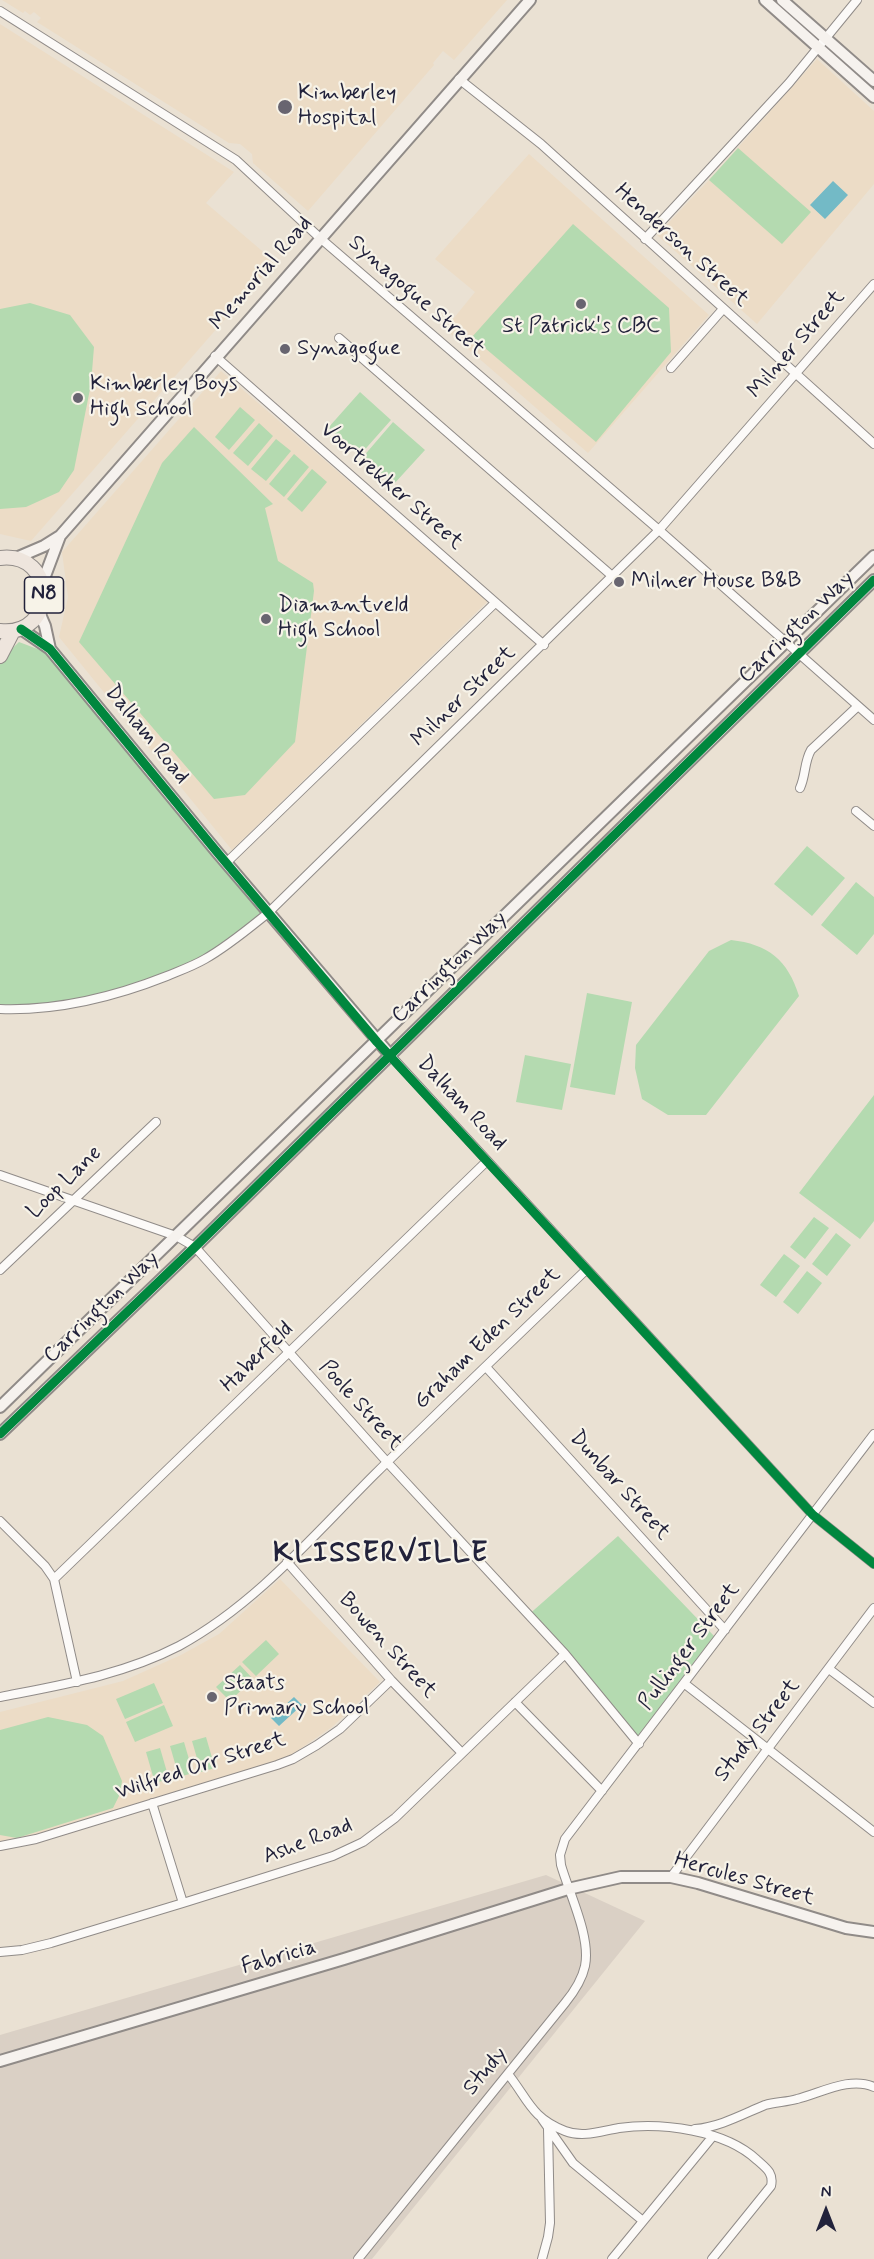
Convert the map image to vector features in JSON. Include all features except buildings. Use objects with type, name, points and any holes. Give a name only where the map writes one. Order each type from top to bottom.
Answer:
[{"type":"highway","name":"N8","points":[[0,558],[16,558],[35,571],[42,584],[44,598],[39,612],[28,625],[11,631],[0,656]]},
{"type":"street","name":"Memorial Road","points":[[42,584],[60,536],[215,356],[530,0]]},
{"type":"street","points":[[765,0],[874,97]]},
{"type":"street","points":[[783,0],[874,81]]},
{"type":"street","points":[[645,238],[789,83],[857,0]]},
{"type":"street","name":"Synagogue Street","points":[[0,11],[236,160],[320,238],[659,530],[874,720]]},
{"type":"street","name":"Henderson Street","points":[[459,79],[541,144],[874,444]]},
{"type":"street","name":"Milner Street","points":[[0,1009],[42,1008],[80,1002],[147,984],[202,961],[223,948],[268,913],[544,645],[610,575],[659,530],[874,284]]},
{"type":"street","points":[[671,368],[723,309]]},
{"type":"street","points":[[339,338],[610,575]]},
{"type":"street","name":"Voortrekker Street","points":[[215,356],[544,645]]},
{"type":"street","points":[[16,558],[60,536]]},
{"type":"street","name":"Carrington Way","points":[[0,1407],[874,556]]},
{"type":"street","name":"Carrington Way","points":[[0,1434],[195,1247],[874,580]]},
{"type":"street","points":[[226,863],[495,603]]},
{"type":"street","name":"Dalham Road","points":[[39,612],[50,649]]},
{"type":"street","name":"Dalham Road","points":[[11,631],[32,638],[50,649],[377,1042],[813,1515],[874,1564]]},
{"type":"street","points":[[800,788],[804,779],[805,763],[812,750],[858,706]]},
{"type":"street","points":[[856,811],[874,825]]},
{"type":"street","name":"Loop Lane","points":[[0,1270],[156,1122]]},
{"type":"street","name":"Haberfeld","points":[[54,1579],[487,1161]]},
{"type":"street","name":"Poole Street","points":[[0,1175],[176,1236],[195,1247],[387,1462],[565,1654],[639,1743]]},
{"type":"street","name":"Graham Eden Street","points":[[0,1697],[77,1682],[127,1667],[178,1646],[221,1619],[287,1562],[586,1270]]},
{"type":"street","name":"Dunbar Street","points":[[486,1367],[725,1630]]},
{"type":"street","name":"Pullinger Street","points":[[568,1889],[561,1865],[562,1844],[874,1434]]},
{"type":"street","points":[[0,1521],[45,1566],[54,1579],[77,1682]]},
{"type":"street","name":"Bowen Street","points":[[287,1562],[391,1680],[462,1753]]},
{"type":"street","name":"Study Street","points":[[670,1877],[874,1608]]},
{"type":"street","name":"Ashe Road","points":[[0,1952],[22,1950],[51,1943],[183,1903],[333,1856],[363,1842],[395,1818],[565,1654]]},
{"type":"street","points":[[829,1669],[874,1703]]},
{"type":"street","name":"Wilfred Orr Street","points":[[0,1846],[36,1839],[292,1759],[340,1729],[391,1680]]},
{"type":"street","points":[[685,1684],[874,1832]]},
{"type":"street","points":[[515,1702],[602,1791]]},
{"type":"street","points":[[152,1803],[183,1903]]},
{"type":"street","name":"Hercules Street","points":[[568,1889],[621,1876],[670,1877],[874,1934]]},
{"type":"street","name":"Fabricia","points":[[0,2061],[344,1959],[568,1889]]},
{"type":"street","name":"Study","points":[[358,2259],[570,1997],[581,1980],[586,1948],[568,1889]]},
{"type":"street","points":[[508,2074],[528,2106],[541,2118],[563,2130],[581,2134],[640,2127],[684,2130],[713,2136],[745,2149],[768,2170],[772,2180],[771,2186],[712,2259]]},
{"type":"street","points":[[684,2130],[716,2124],[770,2104],[806,2097],[843,2085],[864,2084],[874,2087]]},
{"type":"street","points":[[541,2118],[573,2163],[643,2221]]},
{"type":"street","points":[[542,2259],[549,2237],[550,2223],[548,2129]]},
{"type":"street","points":[[612,2259],[713,2136]]},
{"type":"shaded area","name":"Kimberley Hospital","points":[[2,0],[507,0],[454,60],[443,51],[433,63],[434,65],[308,211],[253,163],[252,154],[240,144],[229,143],[37,22],[41,18],[34,12],[30,15],[25,11],[23,13]]},
{"type":"shaded area","name":"Kimberley Boys High School","points":[[0,24],[234,172],[206,203],[275,262],[31,541],[0,534]]},
{"type":"shaded area","name":"St Patrick's CBC","points":[[817,59],[874,111],[874,184],[757,324],[657,235]]},
{"type":"shaded area","name":"St Patrick's CBC","points":[[529,154],[709,315],[588,453],[445,329],[475,292],[435,259]]},
{"type":"shaded area","name":"Diamantveld High School","points":[[221,371],[488,601],[232,850],[59,637],[68,597],[62,552]]},
{"type":"shaded area","name":"Staats Primary School","points":[[280,1579],[380,1682],[332,1727],[275,1766],[0,1843],[0,1712],[123,1681],[181,1655],[219,1634]]},
{"type":"shaded area","points":[[546,1875],[645,1921],[372,2259],[0,2259],[0,2035]]},
{"type":"green space","points":[[738,148],[811,212],[782,244],[709,180]]},
{"type":"green space","points":[[573,224],[669,308],[671,352],[596,442],[472,337]]},
{"type":"green space","points":[[30,303],[70,315],[94,347],[91,384],[74,470],[59,492],[26,507],[0,509],[0,309]]},
{"type":"green space","points":[[360,392],[391,420],[360,455],[328,428]]},
{"type":"green space","points":[[240,407],[255,420],[229,450],[215,437]]},
{"type":"green space","points":[[393,422],[425,450],[393,485],[362,458]]},
{"type":"green space","points":[[259,423],[273,436],[248,466],[233,453]]},
{"type":"green space","points":[[194,427],[273,504],[265,508],[278,561],[313,583],[314,591],[295,742],[245,795],[214,799],[79,642],[162,463]]},
{"type":"green space","points":[[276,439],[291,451],[266,481],[251,469]]},
{"type":"green space","points":[[294,454],[309,467],[284,497],[269,484]]},
{"type":"green space","points":[[312,469],[327,482],[302,512],[287,499]]},
{"type":"green space","points":[[19,642],[48,653],[267,913],[203,961],[88,1002],[0,1007],[0,660]]},
{"type":"green space","points":[[807,846],[845,878],[812,916],[774,884]]},
{"type":"green space","points":[[856,882],[874,897],[874,934],[857,955],[821,925]]},
{"type":"green space","points":[[731,940],[756,945],[775,956],[789,973],[799,996],[706,1115],[668,1115],[642,1099],[635,1068],[636,1045],[709,951]]},
{"type":"green space","points":[[587,993],[632,1002],[615,1095],[570,1087]]},
{"type":"green space","points":[[525,1055],[571,1064],[562,1110],[516,1102]]},
{"type":"green space","points":[[874,1095],[874,1221],[860,1239],[799,1193]]},
{"type":"green space","points":[[814,1217],[829,1228],[805,1259],[790,1247]]},
{"type":"green space","points":[[836,1233],[851,1245],[827,1276],[812,1264]]},
{"type":"green space","points":[[784,1254],[800,1266],[776,1297],[760,1285]]},
{"type":"green space","points":[[807,1271],[822,1283],[798,1314],[783,1302]]},
{"type":"green space","points":[[618,1536],[714,1636],[638,1736],[526,1617]]},
{"type":"green space","points":[[266,1640],[279,1654],[256,1676],[242,1662]]},
{"type":"green space","points":[[240,1665],[253,1679],[230,1701],[216,1687]]},
{"type":"green space","points":[[154,1683],[163,1703],[125,1719],[116,1699]]},
{"type":"green space","points":[[164,1705],[173,1726],[135,1742],[126,1722]]},
{"type":"green space","points":[[48,1717],[87,1725],[103,1736],[122,1781],[120,1794],[113,1808],[17,1838],[0,1835],[0,1730]]},
{"type":"green space","points":[[206,1737],[215,1768],[201,1772],[192,1741]]},
{"type":"green space","points":[[184,1742],[193,1773],[179,1777],[170,1746]]},
{"type":"green space","points":[[160,1748],[169,1779],[155,1783],[146,1752]]},
{"type":"water","points":[[833,181],[848,195],[825,219],[810,205]]},
{"type":"water","points":[[294,1697],[302,1705],[279,1726],[271,1718]]},
{"type":"cycle path","points":[[0,1434],[195,1247],[874,580]]},
{"type":"cycle path","points":[[21,629],[50,649],[377,1042],[813,1515],[874,1564]]},
{"type":"place","name":"Kimberley Hospital","points":[[285,107]]},
{"type":"place","name":"St Patrick's CBC","points":[[581,304]]},
{"type":"place","name":"Synagogue","points":[[285,349]]},
{"type":"place","name":"Kimberley Boys High School","points":[[78,398]]},
{"type":"place","name":"Milner House B&B","points":[[619,582]]},
{"type":"place","name":"Diamantveld High School","points":[[266,619]]},
{"type":"place","name":"Staats Primary School","points":[[212,1697]]},
{"type":"district","name":"KLISSERVILLE","points":[[381,1555]]}]
